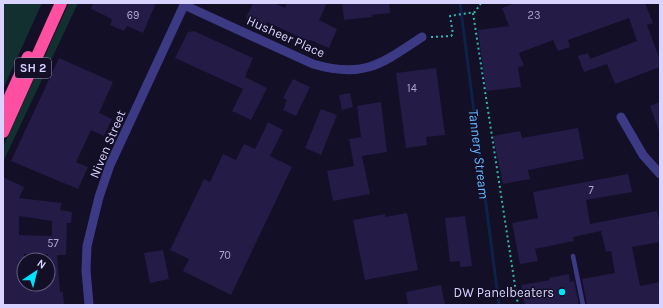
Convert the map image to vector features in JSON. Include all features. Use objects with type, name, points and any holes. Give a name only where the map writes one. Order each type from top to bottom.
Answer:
[{"type":"highway","name":"SH 2","points":[[3,112],[53,3]]},
{"type":"highway","name":"SH 2","points":[[3,132],[61,3]]},
{"type":"street","name":"Husheer Place","points":[[184,4],[313,64],[330,69],[350,71],[364,69],[385,62],[422,37]]},
{"type":"street","name":"Niven Street","points":[[89,305],[86,270],[87,246],[99,197],[110,165],[184,4]]},
{"type":"street","points":[[621,117],[643,155],[660,174]]},
{"type":"lane","points":[[574,256],[583,305]]},
{"type":"path","points":[[422,37],[451,36],[453,34],[450,16],[475,12],[481,3]]},
{"type":"path","points":[[473,12],[518,305]]},
{"type":"green space","points":[[3,3],[42,3],[3,89]]},
{"type":"green space","points":[[69,3],[78,3],[3,162],[3,147]]},
{"type":"building","points":[[93,3],[156,3],[143,33],[127,26],[124,31],[110,25],[112,19],[91,9]]},
{"type":"building","points":[[253,3],[274,3],[285,8],[287,3],[327,3],[319,20],[337,29],[329,48],[310,40],[309,41],[267,22],[266,26],[246,18]]},
{"type":"building","points":[[342,3],[389,3],[390,13],[372,15],[372,17],[344,20]]},
{"type":"building","points":[[515,3],[645,3],[653,23],[647,25],[660,60],[660,67],[615,84],[607,64],[584,72],[578,56],[588,53],[590,59],[637,41],[629,18],[568,40],[570,47],[558,51],[553,40],[519,53],[524,66],[518,67],[521,87],[486,91],[478,30],[509,26],[502,8]]},
{"type":"building","points":[[194,31],[253,58],[245,77],[267,88],[251,120],[232,111],[243,89],[175,58],[188,32]]},
{"type":"building","points":[[59,58],[113,82],[99,113],[112,119],[104,136],[91,130],[76,162],[88,167],[78,189],[11,161]]},
{"type":"building","points":[[436,68],[445,135],[426,137],[427,145],[406,148],[396,73]]},
{"type":"building","points":[[293,79],[310,87],[296,116],[283,110],[287,100],[283,98]]},
{"type":"building","points":[[350,93],[353,107],[342,110],[339,95]]},
{"type":"building","points":[[381,102],[387,152],[362,156],[370,194],[333,201],[327,171],[354,166],[349,139],[361,137],[357,106]]},
{"type":"building","points":[[660,102],[660,131],[659,131],[650,106]]},
{"type":"building","points":[[321,109],[337,115],[321,155],[305,148]]},
{"type":"building","points":[[268,122],[283,130],[270,156],[292,167],[231,295],[183,271],[189,259],[170,250],[204,179],[210,182],[223,154],[236,160],[244,144],[255,149]]},
{"type":"building","points":[[578,128],[584,159],[528,170],[530,179],[503,184],[493,136],[520,131],[522,138]]},
{"type":"building","points":[[628,174],[632,192],[586,200],[590,224],[657,211],[660,224],[660,242],[632,247],[640,286],[660,282],[660,305],[587,305],[582,279],[615,273],[611,251],[606,252],[601,231],[573,237],[574,241],[535,249],[538,261],[520,264],[512,223],[538,218],[533,192]]},
{"type":"building","points":[[3,177],[24,187],[19,198],[62,203],[60,210],[72,212],[71,223],[67,223],[66,255],[57,255],[60,292],[63,292],[64,305],[3,305]],"holes":[[[19,216],[52,221],[52,236],[19,235]]]},
{"type":"building","points":[[407,213],[418,270],[365,280],[353,220],[385,214],[385,217]]},
{"type":"building","points":[[465,216],[472,266],[460,267],[460,261],[450,262],[445,218]]},
{"type":"building","points":[[163,250],[169,279],[150,283],[144,253]]},
{"type":"building","points":[[569,274],[570,282],[574,281],[579,305],[525,305],[521,285],[550,280],[549,278]]},
{"type":"building","points":[[441,285],[445,305],[408,305],[406,292]]},
{"type":"waterway","name":"Tannery Stream","points":[[460,3],[499,305]]},
{"type":"place","name":"DW Panelbeaters","points":[[562,292]]}]
